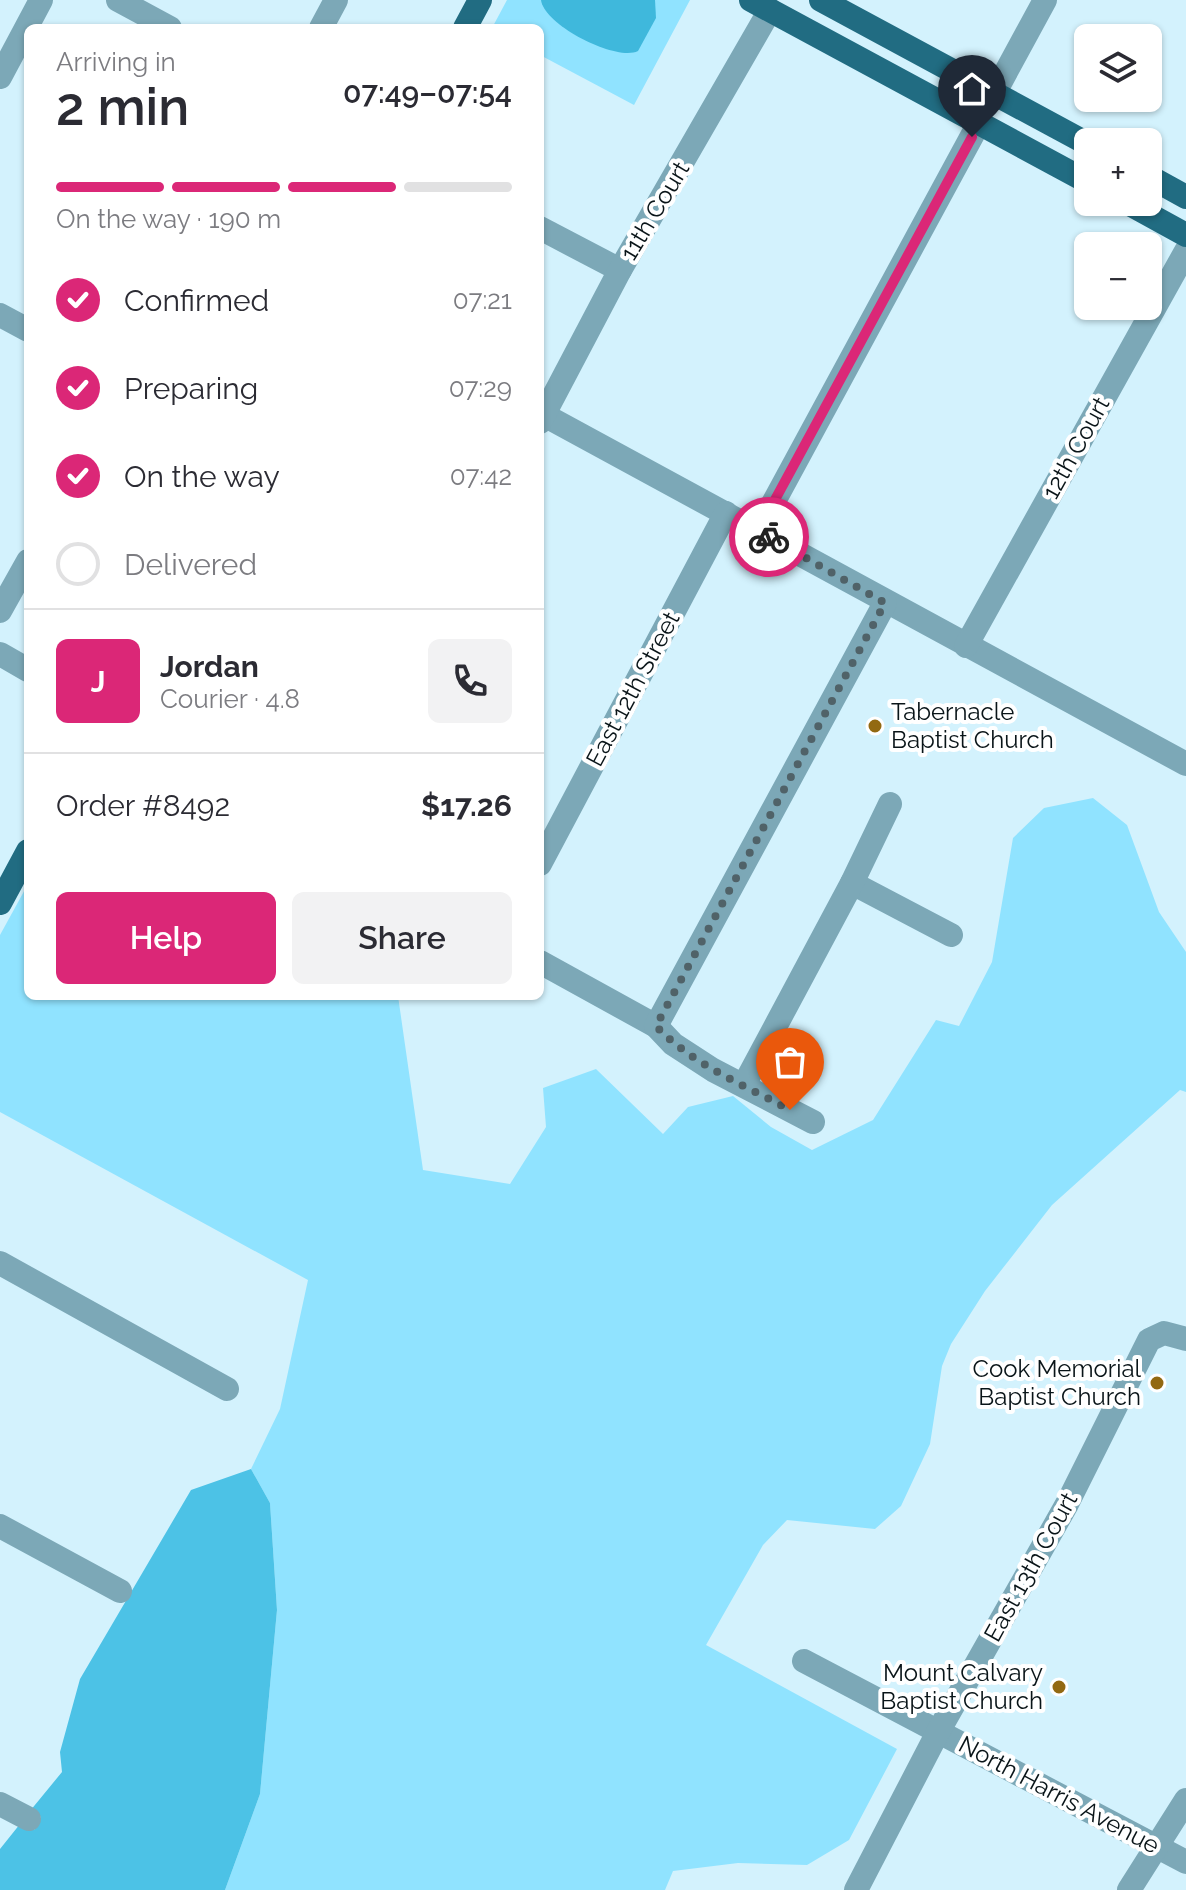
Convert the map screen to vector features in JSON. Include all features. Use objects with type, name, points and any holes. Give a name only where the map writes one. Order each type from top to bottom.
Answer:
[{"type":"main road","points":[[467,24],[480,0]]},
{"type":"main road","points":[[821,0],[1074,137]]},
{"type":"main road","points":[[761,5],[1074,174]]},
{"type":"main road","points":[[1162,184],[1186,197]]},
{"type":"main road","points":[[1151,216],[1186,235]]},
{"type":"main road","points":[[0,903],[24,858]]},
{"type":"street","points":[[28,24],[41,0]]},
{"type":"street","points":[[118,0],[163,24]]},
{"type":"street","points":[[323,24],[336,0]]},
{"type":"street","points":[[994,94],[1045,0]]},
{"type":"street","name":"11th Court","points":[[544,414],[761,5]]},
{"type":"street","points":[[0,77],[24,32]]},
{"type":"street","points":[[758,531],[979,123]]},
{"type":"street","points":[[544,230],[620,270]]},
{"type":"street","name":"12th Court","points":[[966,646],[1186,251]]},
{"type":"street","points":[[0,315],[24,328]]},
{"type":"street","points":[[544,419],[726,513],[885,603],[1186,764]]},
{"type":"street","name":"East 12th Street","points":[[544,856],[726,513]]},
{"type":"street","points":[[0,611],[24,568]]},
{"type":"street","points":[[656,1026],[885,603]]},
{"type":"street","points":[[0,654],[24,668]]},
{"type":"street","points":[[744,1085],[852,883],[890,804]]},
{"type":"street","points":[[852,883],[951,935]]},
{"type":"street","points":[[544,964],[656,1026],[673,1044],[813,1122]]},
{"type":"street","points":[[0,1263],[227,1389]]},
{"type":"street","name":"East 13th Court","points":[[856,1890],[938,1732],[1067,1504],[1149,1340],[1175,1336]]},
{"type":"street","points":[[0,1526],[120,1591]]},
{"type":"street","name":"North Harris Avenue","points":[[804,1661],[1186,1862]]},
{"type":"street","points":[[1129,1890],[1186,1800]]},
{"type":"street","points":[[0,1804],[29,1819]]},
{"type":"shaded area","points":[[507,0],[690,0],[634,105],[544,57],[544,24],[494,24]]},
{"type":"shaded area","points":[[541,0],[655,0],[656,18],[638,51],[614,51],[567,30],[545,10]]},
{"type":"shaded area","points":[[1093,798],[1127,825],[1159,912],[1186,952],[1186,1092],[1180,1090],[1052,1205],[985,1291],[951,1344],[942,1366],[930,1444],[901,1506],[875,1529],[787,1520],[763,1545],[706,1645],[897,1749],[849,1840],[807,1865],[738,1863],[673,1871],[665,1890],[225,1890],[260,1794],[277,1610],[270,1503],[251,1469],[280,1409],[308,1280],[0,1112],[0,935],[24,891],[24,1000],[399,1000],[423,1170],[510,1184],[546,1127],[543,1088],[596,1069],[663,1134],[688,1107],[733,1096],[771,1127],[812,1150],[873,1120],[936,1020],[959,1026],[992,962],[1013,838],[1044,808]]},
{"type":"shaded area","points":[[251,1469],[270,1503],[277,1610],[260,1794],[225,1890],[0,1890],[0,1849],[20,1824],[34,1830],[41,1817],[30,1811],[62,1772],[60,1752],[80,1679],[191,1490]]},
{"type":"way so far","points":[[769,537],[885,603],[656,1026],[673,1044],[713,1070],[790,1110]]},
{"type":"place","name":"Tabernacle Baptist Church","points":[[875,726]]},
{"type":"place","name":"Cook Memorial Baptist Church","points":[[1157,1383]]},
{"type":"place","name":"Mount Calvary Baptist Church","points":[[1059,1687]]},
{"type":"route","points":[[769,537],[758,531],[972,137]]}]
